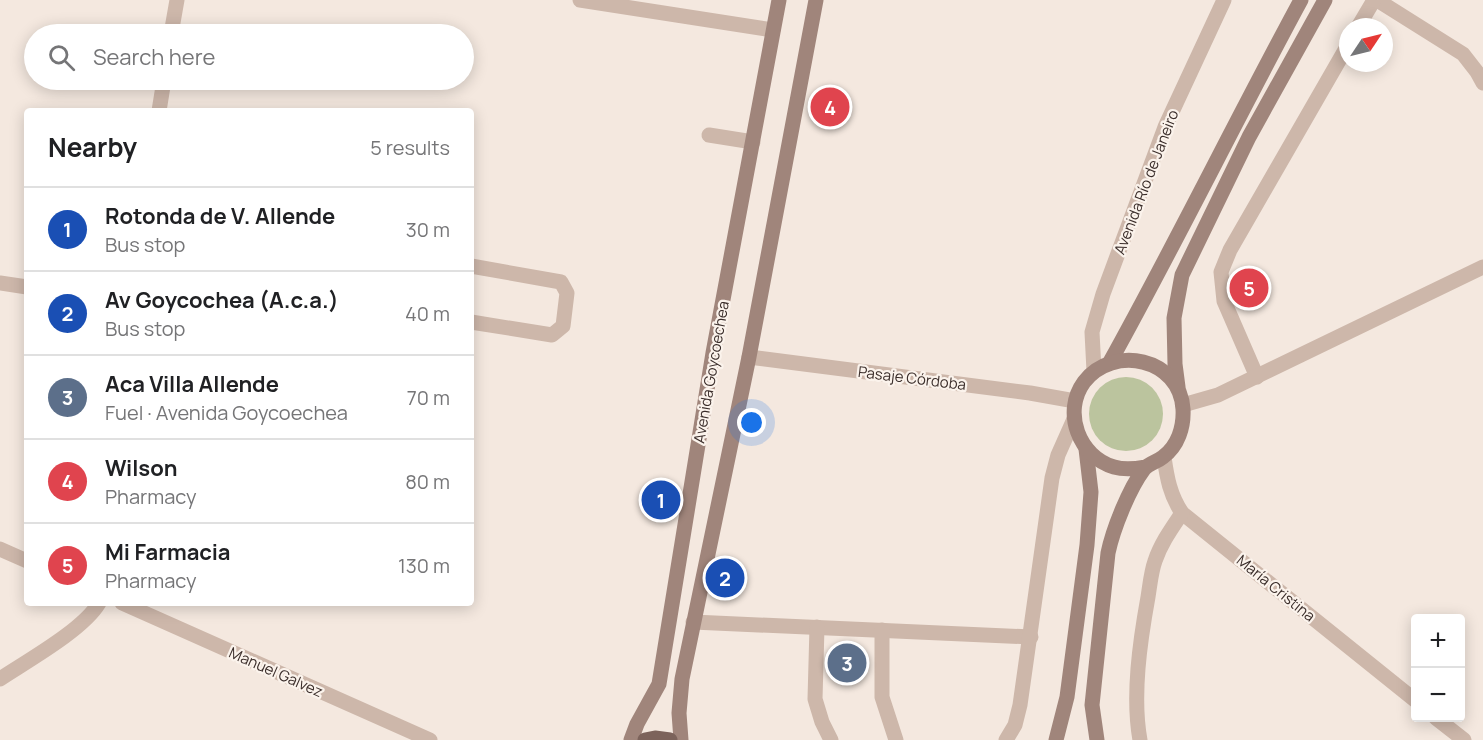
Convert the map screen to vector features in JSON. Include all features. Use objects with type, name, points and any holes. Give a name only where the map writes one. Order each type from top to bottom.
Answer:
[{"type":"main road","name":"Avenida Goycoechea","points":[[631,740],[658,684],[713,353],[779,0]]},
{"type":"main road","name":"Avenida Goycoechea","points":[[681,740],[679,713],[681,679],[748,357],[816,0]]},
{"type":"main road","points":[[1110,362],[1163,266],[1233,126],[1301,0]]},
{"type":"main road","points":[[1086,450],[1113,467],[1130,469],[1145,467],[1164,457],[1174,447],[1183,420],[1175,364],[1174,318],[1182,275],[1249,137],[1324,0]]},
{"type":"main road","points":[[1056,740],[1067,697],[1088,545],[1091,492],[1086,450],[1077,434],[1074,419],[1075,401],[1082,384],[1094,371],[1110,362],[1126,359],[1142,361],[1157,367],[1169,378],[1181,398]]},
{"type":"main road","points":[[1097,740],[1092,705],[1108,553],[1112,535],[1145,467]]},
{"type":"main road","points":[[645,740],[670,740]]},
{"type":"street","points":[[173,24],[177,0]]},
{"type":"street","points":[[580,0],[773,30]]},
{"type":"street","name":"Avenida Río de Janeiro","points":[[1094,371],[1092,332],[1103,294],[1166,127],[1224,0]]},
{"type":"street","points":[[1364,18],[1375,0],[1462,54],[1483,83]]},
{"type":"street","points":[[1257,377],[1224,301],[1221,272],[1230,250],[1339,61]]},
{"type":"street","points":[[159,108],[162,90]]},
{"type":"street","points":[[709,135],[753,142]]},
{"type":"street","points":[[474,267],[561,282],[567,293],[562,326],[552,335],[474,322]]},
{"type":"street","points":[[1181,398],[1218,395],[1483,267]]},
{"type":"street","points":[[0,283],[24,287]]},
{"type":"street","name":"Pasaje Córdoba","points":[[748,357],[1075,401]]},
{"type":"street","points":[[1006,740],[1015,725],[1020,705],[1052,478],[1058,455],[1074,419]]},
{"type":"street","name":"María Cristina","points":[[1164,457],[1173,499],[1182,513],[1411,697]]},
{"type":"street","points":[[1140,740],[1138,694],[1141,636],[1154,563],[1163,542],[1182,513]]},
{"type":"street","points":[[0,549],[24,560]]},
{"type":"street","points":[[0,680],[77,627],[92,614],[97,606]]},
{"type":"street","name":"Manuel Galvez","points":[[129,606],[430,740]]},
{"type":"street","points":[[693,622],[1030,637]]},
{"type":"street","points":[[817,627],[815,699],[822,722],[831,740]]},
{"type":"street","points":[[882,630],[882,697],[896,740]]},
{"type":"street","points":[[1442,722],[1464,740]]},
{"type":"green space","points":[[1119,377],[1133,377],[1147,383],[1157,393],[1163,407],[1163,421],[1157,435],[1147,445],[1133,451],[1119,451],[1105,445],[1095,435],[1089,421],[1089,407],[1095,393],[1105,383]]},
{"type":"place","name":"Wilson","points":[[830,107]]},
{"type":"place","name":"Mi Farmacia","points":[[1249,288]]},
{"type":"place","name":"Rotonda de V. Allende","points":[[661,500]]},
{"type":"place","name":"Av Goycochea (A.c.a.)","points":[[725,578]]},
{"type":"place","name":"Aca Villa Allende","points":[[847,663]]}]
